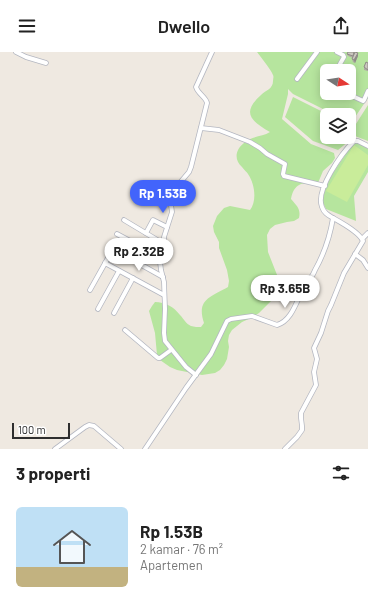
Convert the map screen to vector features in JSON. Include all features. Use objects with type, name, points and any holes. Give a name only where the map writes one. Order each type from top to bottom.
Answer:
[{"type":"street","points":[[16,52],[26,57],[46,63]]},
{"type":"street","points":[[196,375],[186,367],[171,350],[164,337],[164,282],[160,265],[164,252],[164,237],[172,212],[170,200],[171,195],[189,172],[201,128],[207,101],[196,88],[212,52]]},
{"type":"street","points":[[297,79],[317,52]]},
{"type":"street","points":[[337,52],[344,57],[340,64]]},
{"type":"street","points":[[356,98],[363,101],[368,90]]},
{"type":"street","points":[[201,128],[219,130],[256,144],[267,154],[286,165],[283,173],[284,176],[325,186]]},
{"type":"street","points":[[362,239],[351,229],[324,211],[321,205],[321,196],[330,173],[354,141],[358,141],[368,146]]},
{"type":"street","points":[[146,449],[214,350],[228,320],[252,316],[277,325],[281,324],[288,317],[305,286],[315,272],[323,255],[329,240],[333,218]]},
{"type":"street","points":[[124,220],[164,244]]},
{"type":"street","points":[[146,233],[153,220],[167,227]]},
{"type":"street","points":[[285,449],[302,430],[300,418],[301,413],[316,385],[314,374],[317,359],[314,348],[321,333],[328,311],[332,305],[342,277],[362,244],[362,239],[368,233]]},
{"type":"street","points":[[117,234],[162,258]]},
{"type":"street","points":[[90,290],[113,249],[163,277]]},
{"type":"street","points":[[355,254],[368,268]]},
{"type":"street","points":[[105,263],[164,294]]},
{"type":"street","points":[[98,309],[119,270]]},
{"type":"street","points":[[114,313],[133,278]]},
{"type":"street","points":[[125,330],[158,358],[162,357],[171,350]]},
{"type":"street","points":[[55,449],[89,425],[94,426],[121,449]]},
{"type":"green space","points":[[257,52],[368,52],[368,98],[356,116],[356,108],[321,108],[293,94],[288,89],[282,119],[311,144],[334,153],[335,158],[323,171],[318,183],[300,184],[292,193],[291,199],[299,210],[299,218],[294,221],[275,225],[270,229],[267,235],[268,252],[281,285],[277,297],[259,313],[242,322],[232,330],[229,335],[227,359],[220,370],[215,373],[202,375],[177,370],[160,360],[157,355],[155,333],[149,311],[155,302],[162,303],[178,312],[189,325],[193,327],[201,327],[204,323],[202,309],[204,304],[211,296],[228,287],[229,281],[227,270],[213,226],[217,216],[224,208],[230,206],[250,210],[254,202],[254,187],[248,173],[239,164],[237,152],[247,141],[270,132],[254,120],[250,112],[255,101],[271,88],[273,84],[273,76]]},
{"type":"green space","points":[[293,97],[320,110],[320,144],[313,141],[285,117]]},
{"type":"green space","points":[[368,105],[368,141],[356,136],[356,124]]},
{"type":"green space","points":[[360,143],[368,149],[368,172],[354,196],[356,221],[326,209],[322,201],[327,182],[352,144]]},
{"type":"green space","points":[[321,144],[345,144],[338,150]]},
{"type":"green space","points":[[354,145],[368,155],[368,165],[347,202],[326,191]]},
{"type":"building","points":[[348,52],[354,52],[353,56],[347,54]]},
{"type":"building","points":[[355,52],[358,53],[354,60],[352,59]]},
{"type":"building","points":[[366,62],[368,63],[368,70],[364,67]]}]
